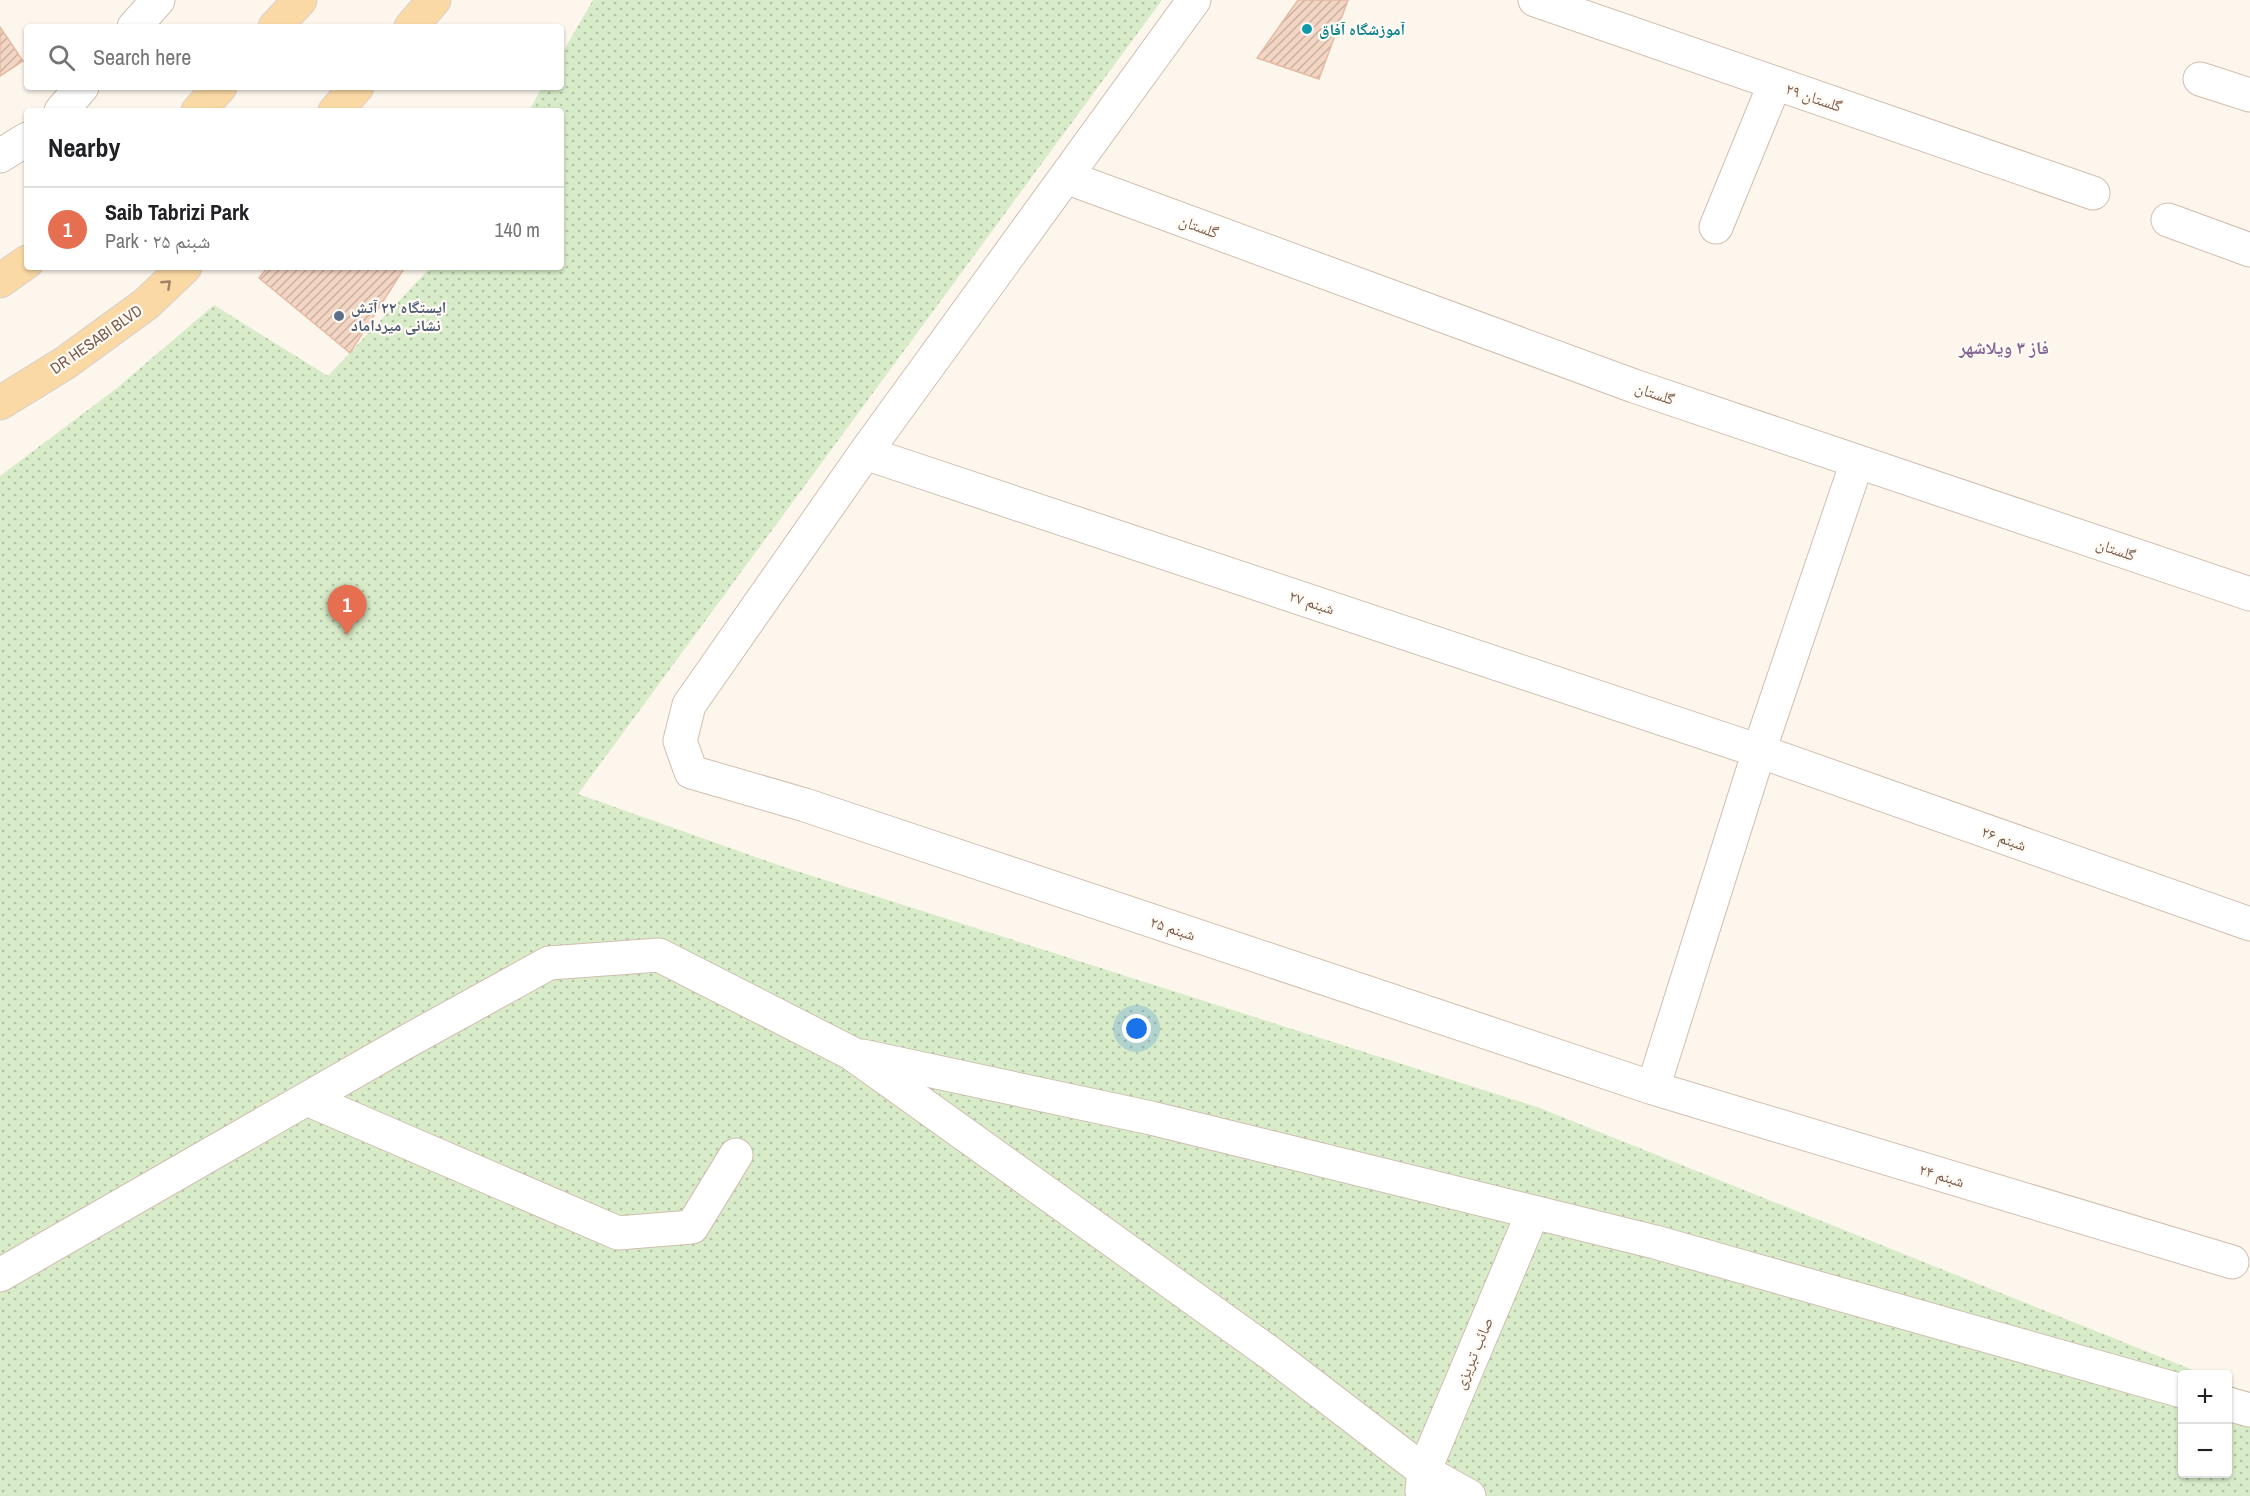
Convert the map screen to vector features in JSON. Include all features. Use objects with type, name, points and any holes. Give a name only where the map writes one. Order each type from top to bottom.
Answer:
[{"type":"main road","points":[[278,24],[300,0]]},
{"type":"main road","points":[[414,24],[434,0]]},
{"type":"main road","points":[[201,108],[217,90]]},
{"type":"main road","points":[[338,108],[354,90]]},
{"type":"main road","points":[[0,281],[24,264]]},
{"type":"main road","name":"DR HESABI BLVD","points":[[0,403],[65,363],[146,304],[182,270]]},
{"type":"street","points":[[137,24],[158,0]]},
{"type":"street","points":[[864,453],[1194,0]]},
{"type":"street","name":"گلستان ۲۹","points":[[1535,0],[2093,193]]},
{"type":"street","points":[[2200,79],[2250,95]]},
{"type":"street","points":[[1716,227],[1775,83]]},
{"type":"street","points":[[64,108],[79,90]]},
{"type":"street","points":[[0,156],[24,141]]},
{"type":"street","name":"گلستان","points":[[1066,177],[1635,386],[2250,594]]},
{"type":"street","points":[[2168,220],[2250,250]]},
{"type":"street","name":"شبنم ۲۷","points":[[864,453],[1759,752]]},
{"type":"street","name":"شبنم ۲۵","points":[[864,453],[689,705],[680,741],[691,772],[805,805],[1653,1088]]},
{"type":"street","points":[[1653,1088],[1759,752],[1857,462]]},
{"type":"street","name":"شبنم ۲۶","points":[[1759,752],[2250,924]]},
{"type":"street","points":[[0,1275],[306,1099],[549,963],[658,955],[850,1053],[1270,1353],[1423,1484],[1469,1496]]},
{"type":"street","points":[[850,1053],[1151,1118],[1655,1242],[2178,1390]]},
{"type":"street","name":"شبنم ۲۴","points":[[1653,1088],[2232,1262]]},
{"type":"street","points":[[306,1099],[618,1233],[692,1227],[736,1155]]},
{"type":"street","name":"صائب تبریزی","points":[[1423,1484],[1533,1212]]},
{"type":"street","points":[[2232,1405],[2250,1410]]},
{"type":"green space","points":[[593,0],[1162,0],[578,794],[784,867],[1537,1107],[2193,1370],[2178,1370],[2178,1478],[2232,1478],[2232,1386],[2250,1394],[2250,1496],[0,1496],[0,476],[117,388],[214,305],[328,376],[428,270],[564,270],[564,108],[531,108],[540,90],[564,90],[564,50]]},
{"type":"building","name":"آموزشگاه آفاق","points":[[1298,0],[1348,0],[1319,79],[1257,58]]},
{"type":"building","points":[[0,27],[23,61],[0,76]]},
{"type":"building","name":"ایستگاه ۲۲ آتش نشانی میرداماد","points":[[266,270],[403,270],[350,353],[259,278]]},
{"type":"place","name":"آموزشگاه آفاق","points":[[1307,29]]},
{"type":"place","name":"ایستگاه ۲۲ آتش نشانی میرداماد","points":[[339,316]]},
{"type":"place","name":"Saib Tabrizi Park","points":[[347,635]]},
{"type":"district","name":"فاز ۳ ویلاشهر","points":[[2004,347]]}]
